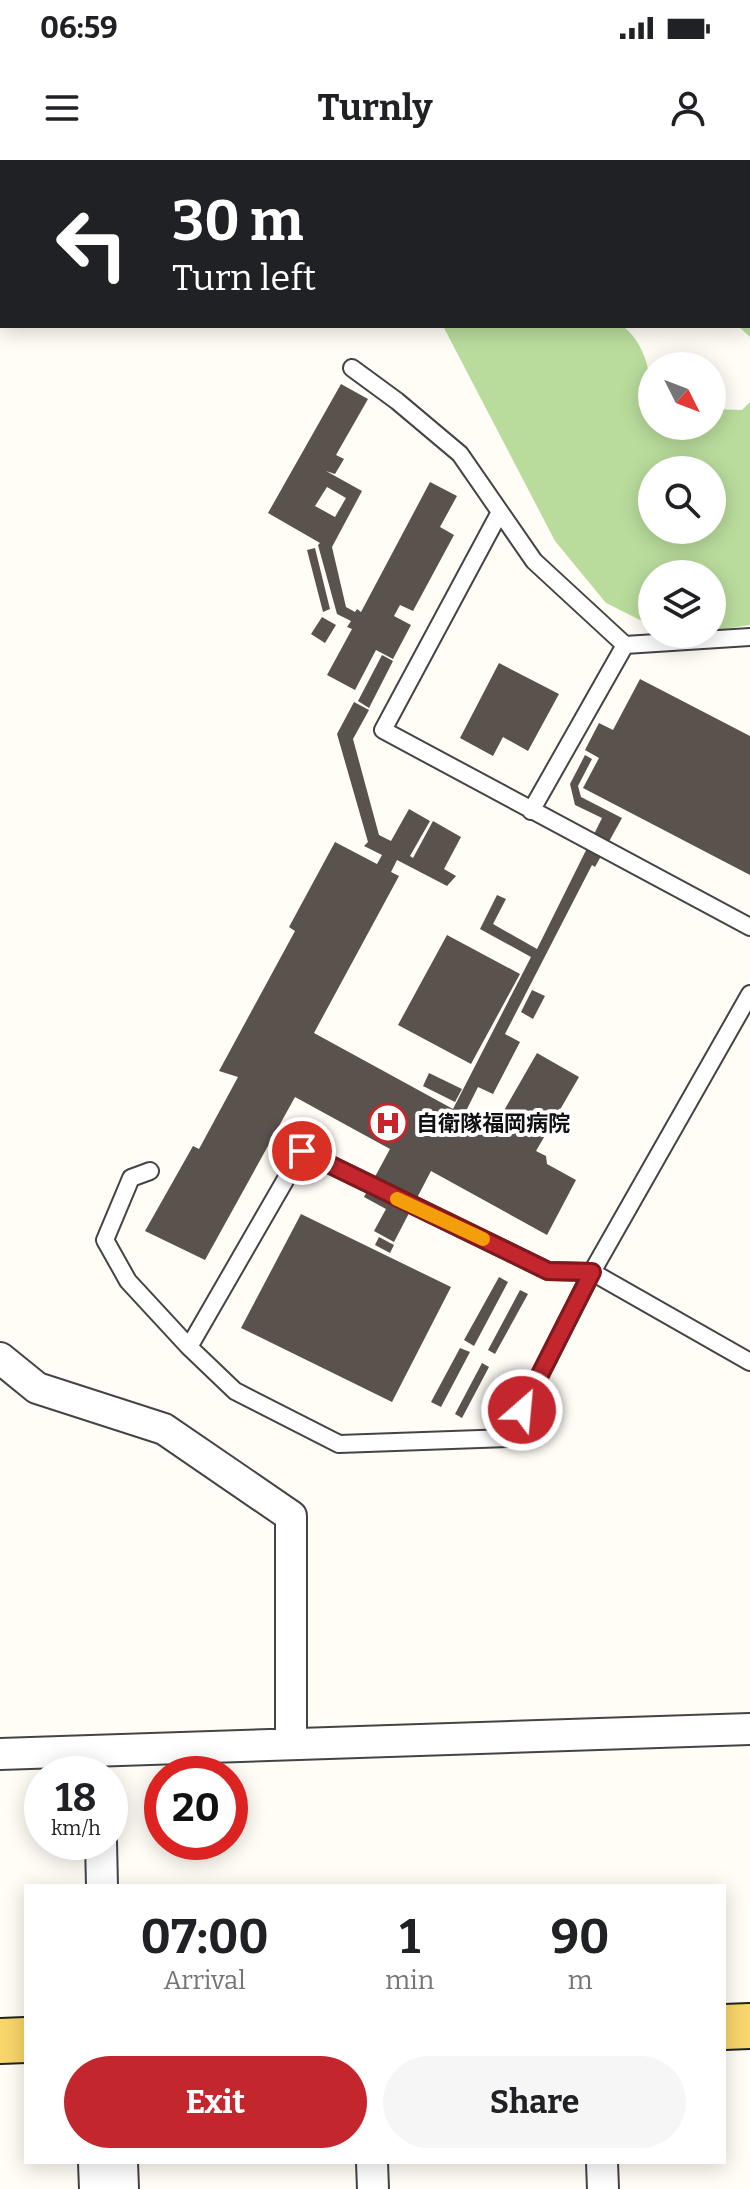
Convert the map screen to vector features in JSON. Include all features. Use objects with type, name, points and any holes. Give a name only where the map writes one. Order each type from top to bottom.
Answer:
[{"type":"main road","points":[[726,2027],[750,2026]]},
{"type":"main road","points":[[0,2041],[24,2040]]},
{"type":"street","points":[[0,1358],[37,1388],[164,1429],[291,1516],[291,1743]]},
{"type":"street","points":[[128,1759],[291,1743],[750,1729]]},
{"type":"street","points":[[0,1754],[25,1756]]},
{"type":"street","points":[[101,1860],[102,1884]]},
{"type":"street","points":[[94,2164],[95,2189]]},
{"type":"street","points":[[122,2164],[123,2189]]},
{"type":"street","points":[[372,2164],[373,2189]]},
{"type":"street","points":[[602,2164],[603,2189]]},
{"type":"lane","points":[[352,368],[460,454],[534,561],[625,645],[750,637]]},
{"type":"lane","points":[[500,512],[383,730],[750,927]]},
{"type":"lane","points":[[531,811],[625,645]]},
{"type":"lane","points":[[150,1171],[131,1178],[105,1240],[128,1281],[235,1391],[339,1444],[508,1438],[592,1272],[750,994]]},
{"type":"lane","points":[[189,1347],[302,1151],[548,1271],[592,1272],[750,1362]]},
{"type":"green space","points":[[444,328],[625,328],[642,352],[638,352],[638,440],[726,440],[726,409],[742,410],[750,402],[750,625],[726,629],[726,560],[638,560],[638,619],[606,603],[555,541]]},
{"type":"green space","points":[[740,328],[750,328],[750,337]]},
{"type":"building","points":[[341,384],[368,399],[336,455],[344,459],[335,474],[326,471],[362,491],[332,547],[346,607],[361,612],[430,482],[457,496],[440,527],[454,535],[413,611],[400,605],[394,616],[411,625],[393,659],[376,650],[355,690],[327,675],[352,629],[347,627],[351,621],[337,614],[318,545],[320,543],[268,513]],"holes":[[[327,487],[346,498],[335,517],[315,506]]]},
{"type":"building","points":[[315,548],[330,609],[323,612],[307,550]]},
{"type":"building","points":[[322,617],[336,625],[325,643],[311,634]]},
{"type":"building","points":[[382,655],[393,661],[369,708],[358,701]]},
{"type":"building","points":[[499,663],[559,694],[528,751],[503,737],[493,756],[460,738]]},
{"type":"building","points":[[640,679],[750,736],[750,875],[583,788],[599,758],[585,750],[599,723],[613,730]]},
{"type":"building","points":[[354,702],[369,710],[353,739],[379,835],[391,841],[409,809],[430,821],[410,856],[413,858],[433,821],[461,837],[444,869],[456,876],[447,886],[397,860],[391,872],[399,876],[314,1033],[453,1109],[531,957],[480,929],[497,895],[506,899],[493,924],[537,949],[602,818],[575,805],[570,784],[585,755],[592,759],[578,786],[581,797],[622,818],[595,867],[592,865],[505,1034],[520,1042],[493,1094],[478,1087],[465,1113],[494,1128],[537,1053],[579,1077],[536,1151],[546,1156],[547,1164],[576,1180],[547,1235],[431,1171],[394,1242],[374,1231],[386,1209],[364,1197],[390,1149],[295,1097],[205,1260],[145,1231],[193,1146],[199,1149],[238,1077],[219,1071],[295,931],[289,927],[335,842],[377,864],[382,855],[364,846],[368,842],[337,734]]},
{"type":"building","points":[[447,935],[520,974],[471,1064],[398,1025]]},
{"type":"building","points":[[532,990],[545,996],[533,1019],[521,1012]]},
{"type":"building","points":[[429,1073],[462,1089],[455,1102],[423,1086]]},
{"type":"building","points":[[301,1214],[451,1287],[392,1402],[241,1328]]},
{"type":"building","points":[[379,1237],[394,1245],[390,1253],[375,1245]]},
{"type":"building","points":[[499,1277],[508,1282],[474,1346],[464,1340]]},
{"type":"building","points":[[520,1290],[528,1294],[495,1354],[488,1350]]},
{"type":"building","points":[[460,1348],[470,1352],[441,1407],[431,1402]]},
{"type":"building","points":[[482,1363],[489,1367],[462,1418],[455,1414]]},
{"type":"slow traffic","points":[[397,1199],[483,1239]]},
{"type":"place","name":"自衛隊福岡病院","points":[[388,1123]]},
{"type":"route","points":[[302,1151],[548,1271],[592,1272],[522,1410]]}]
